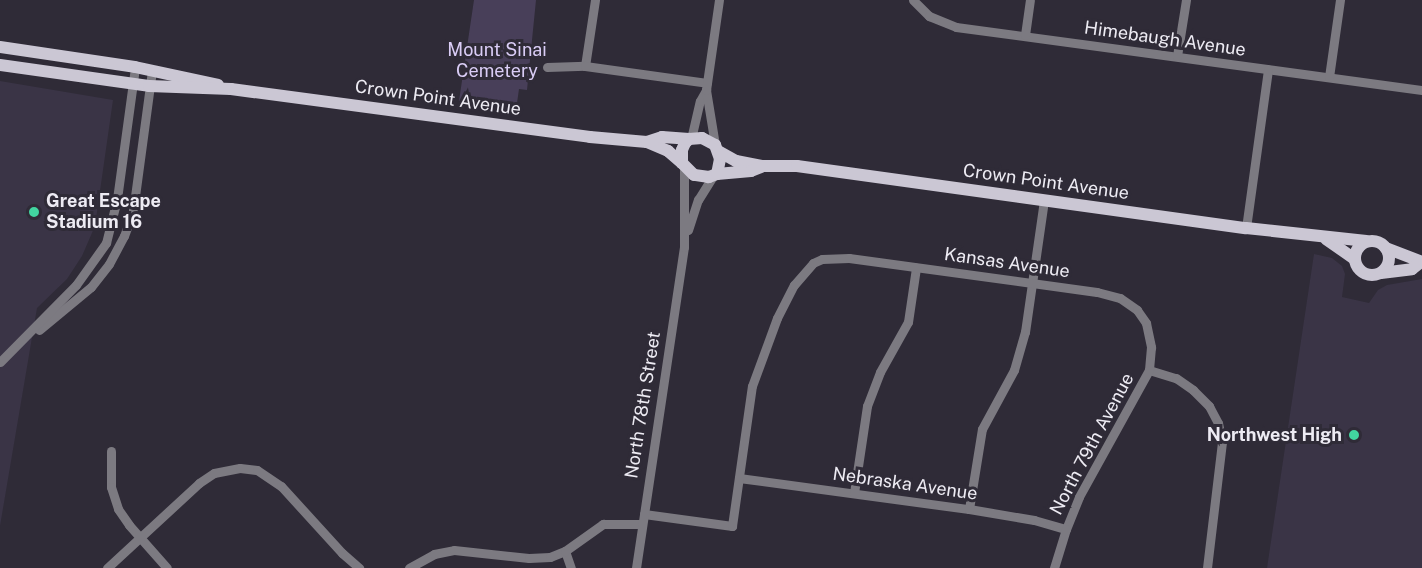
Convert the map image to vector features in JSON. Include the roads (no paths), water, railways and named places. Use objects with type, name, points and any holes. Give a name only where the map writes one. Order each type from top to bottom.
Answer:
[{"type":"main road","name":"Crown Point Avenue","points":[[0,47],[135,67],[225,88],[590,137],[647,142],[668,151],[683,165]]},
{"type":"main road","name":"Crown Point Avenue","points":[[0,65],[149,86],[225,88]]},
{"type":"main road","name":"Crown Point Avenue","points":[[647,142],[662,137],[690,139]]},
{"type":"main road","points":[[702,138],[717,148],[720,162],[715,175],[698,176],[683,165],[682,150],[690,139],[702,138]]},
{"type":"main road","name":"Crown Point Avenue","points":[[717,148],[736,161],[762,166],[797,166],[1246,228],[1366,241]]},
{"type":"main road","name":"Crown Point Avenue","points":[[715,175],[751,171],[762,166]]},
{"type":"main road","name":"Crown Point Avenue","points":[[1325,238],[1355,259]]},
{"type":"main road","points":[[1366,241],[1377,242],[1386,248],[1422,262],[1412,269],[1364,273],[1358,268],[1355,259],[1359,246],[1366,241]]},
{"type":"main road","points":[[1381,273],[1388,264],[1386,248]]},
{"type":"street","points":[[585,66],[595,0]]},
{"type":"street","points":[[690,139],[700,101],[707,86],[719,0]]},
{"type":"street","name":"Himebaugh Avenue","points":[[913,0],[929,16],[950,26],[1422,90]]},
{"type":"street","points":[[1025,35],[1030,0]]},
{"type":"street","points":[[1177,56],[1186,0]]},
{"type":"street","points":[[1329,77],[1340,0]]},
{"type":"street","points":[[547,68],[585,66],[707,86]]},
{"type":"street","points":[[0,362],[26,339],[86,273],[106,243],[117,199],[135,67]]},
{"type":"street","points":[[1246,228],[1268,70]]},
{"type":"street","points":[[26,339],[57,318],[91,287],[118,249],[133,211],[152,71]]},
{"type":"street","points":[[707,86],[717,148]]},
{"type":"street","points":[[683,165],[684,247]]},
{"type":"street","points":[[684,247],[698,200],[715,175]]},
{"type":"street","points":[[969,509],[979,439],[1019,356],[1044,200]]},
{"type":"street","points":[[106,243],[118,249]]},
{"type":"street","name":"North 78th Street","points":[[636,568],[684,247]]},
{"type":"street","name":"Kansas Avenue","points":[[643,519],[732,526],[752,386],[764,348],[794,285],[806,270],[822,259],[849,258],[1032,283],[1120,298],[1137,310],[1146,323],[1151,347],[1149,370]]},
{"type":"street","points":[[854,493],[867,406],[879,372],[908,322],[916,268]]},
{"type":"street","points":[[1149,370],[1171,376],[1193,390],[1209,406],[1218,423],[1222,442],[1207,568]]},
{"type":"street","name":"North 79th Avenue","points":[[1054,568],[1079,497],[1149,370]]},
{"type":"street","points":[[111,451],[109,472],[114,499],[124,518],[167,568]]},
{"type":"street","points":[[107,568],[139,537],[214,473],[229,469],[250,469],[268,476],[281,486],[342,554],[359,568]]},
{"type":"street","name":"Nebraska Avenue","points":[[739,478],[969,509],[1034,520],[1066,529]]},
{"type":"street","points":[[409,568],[434,554],[454,550],[542,558],[565,551],[603,524],[643,519]]},
{"type":"street","points":[[565,551],[571,568]]},
{"type":"place","name":"Great Escape Stadium 16","points":[[34,212]]},
{"type":"place","name":"Northwest High","points":[[1354,435]]},
{"type":"park label","name":"Mount Sinai Cemetery","points":[[497,61]]}]
